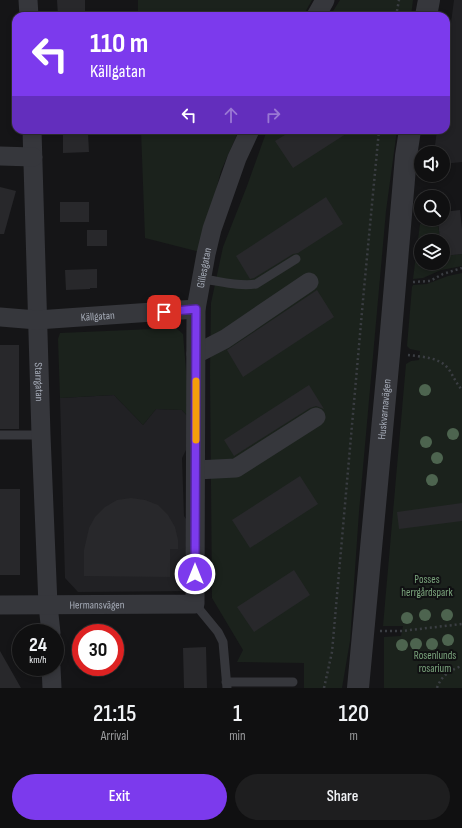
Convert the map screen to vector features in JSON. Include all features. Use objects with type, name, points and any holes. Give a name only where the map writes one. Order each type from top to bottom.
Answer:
[{"type":"street","points":[[28,0],[29,12]]},
{"type":"street","points":[[318,12],[326,0]]},
{"type":"street","points":[[427,12],[429,0]]},
{"type":"street","name":"Starrgatan","points":[[32,134],[41,435],[50,624]]},
{"type":"street","name":"Gillesgatan","points":[[195,604],[196,309],[212,229],[237,158],[248,134]]},
{"type":"street","name":"Huskvarnavägen","points":[[358,688],[406,156],[409,134]]},
{"type":"street","points":[[0,156],[33,157]]},
{"type":"street","points":[[196,354],[225,339],[309,282]]},
{"type":"street","name":"Källgatan","points":[[0,317],[37,320],[196,309]]},
{"type":"street","points":[[196,470],[236,468],[316,417]]},
{"type":"street","name":"Hermansvägen","points":[[0,605],[195,604]]},
{"type":"street","points":[[51,676],[52,688]]},
{"type":"lane","points":[[202,278],[239,284],[256,284],[296,259]]},
{"type":"lane","points":[[0,435],[41,435]]},
{"type":"lane","points":[[195,604],[218,632],[223,642],[227,685],[293,682]]},
{"type":"path","points":[[396,12],[398,0]]},
{"type":"path","points":[[324,688],[332,652],[379,134]]},
{"type":"path","points":[[421,282],[430,281],[443,274],[462,268]]},
{"type":"path","points":[[402,355],[426,357],[446,366],[462,390]]},
{"type":"path","points":[[378,631],[402,631],[462,624]]},
{"type":"path","points":[[437,688],[440,680],[447,673],[462,666]]},
{"type":"shaded area","points":[[454,0],[462,0],[462,162],[450,163],[450,146],[435,146],[436,134],[450,134],[450,30]]},
{"type":"shaded area","points":[[114,395],[143,425],[156,409],[182,410],[190,419],[190,442],[182,458],[184,516],[193,529],[192,591],[78,592],[65,578],[60,398]]},
{"type":"green space","points":[[138,0],[312,0],[305,12],[138,12]]},
{"type":"green space","points":[[340,0],[413,0],[412,12],[332,12]]},
{"type":"green space","points":[[141,134],[237,134],[221,171],[200,252],[145,238]]},
{"type":"green space","points":[[266,134],[396,134],[386,211],[359,512],[350,641],[342,688],[304,688],[304,663],[237,662],[243,650],[212,598],[210,371],[211,303],[223,247]]},
{"type":"green space","points":[[420,226],[438,226],[439,234],[419,234]]},
{"type":"green space","points":[[462,254],[462,266],[450,268],[450,255]]},
{"type":"green space","points":[[414,270],[441,270],[423,278],[413,279]]},
{"type":"green space","name":"Posses herrgårdspark","points":[[462,273],[462,688],[384,688],[384,637],[401,636],[403,626],[383,626],[406,364],[411,361],[419,360],[420,351],[410,349],[407,346],[412,287],[413,285],[427,284],[448,276]]},
{"type":"green space","points":[[176,328],[183,334],[190,419],[182,410],[156,409],[143,425],[114,395],[60,398],[58,339],[60,333]]},
{"type":"building","points":[[57,0],[85,0],[85,12],[58,12]]},
{"type":"building","points":[[63,134],[88,134],[89,152],[63,153]]},
{"type":"building","points":[[286,134],[346,134],[293,168],[275,141]]},
{"type":"building","points":[[0,187],[16,191],[4,234],[0,234]]},
{"type":"building","points":[[326,197],[343,224],[298,253],[293,254],[250,279],[236,256]]},
{"type":"building","points":[[60,202],[89,202],[89,222],[60,222]]},
{"type":"building","points":[[460,210],[462,254],[450,255],[450,234],[439,234],[439,226],[450,226],[450,211]]},
{"type":"building","points":[[87,230],[107,230],[107,246],[87,246]]},
{"type":"building","points":[[97,269],[97,288],[66,290],[65,270]]},
{"type":"building","points":[[317,290],[334,317],[243,377],[227,350]]},
{"type":"building","points":[[0,345],[19,345],[19,429],[0,429]]},
{"type":"building","points":[[309,385],[324,409],[316,406],[310,408],[234,456],[224,440]]},
{"type":"building","points":[[300,476],[318,504],[250,548],[232,520]]},
{"type":"building","points":[[0,489],[20,489],[20,575],[0,575]]},
{"type":"building","points":[[131,498],[145,500],[158,505],[168,515],[175,527],[178,540],[178,549],[170,549],[170,577],[84,576],[84,550],[89,528],[95,517],[105,507],[117,500]]},
{"type":"building","points":[[462,503],[462,521],[399,529],[397,512]]},
{"type":"building","points":[[294,570],[310,595],[254,632],[237,607]]},
{"type":"building","points":[[206,647],[207,688],[184,688],[183,648]]},
{"type":"building","points":[[0,651],[12,672],[12,676],[14,676],[21,688],[0,688]]},
{"type":"slow traffic","points":[[196,381],[196,440]]},
{"type":"route","points":[[164,312],[196,309],[195,574]]},
{"type":"park label","name":"Rosenlunds rosarium","points":[[435,661]]}]
